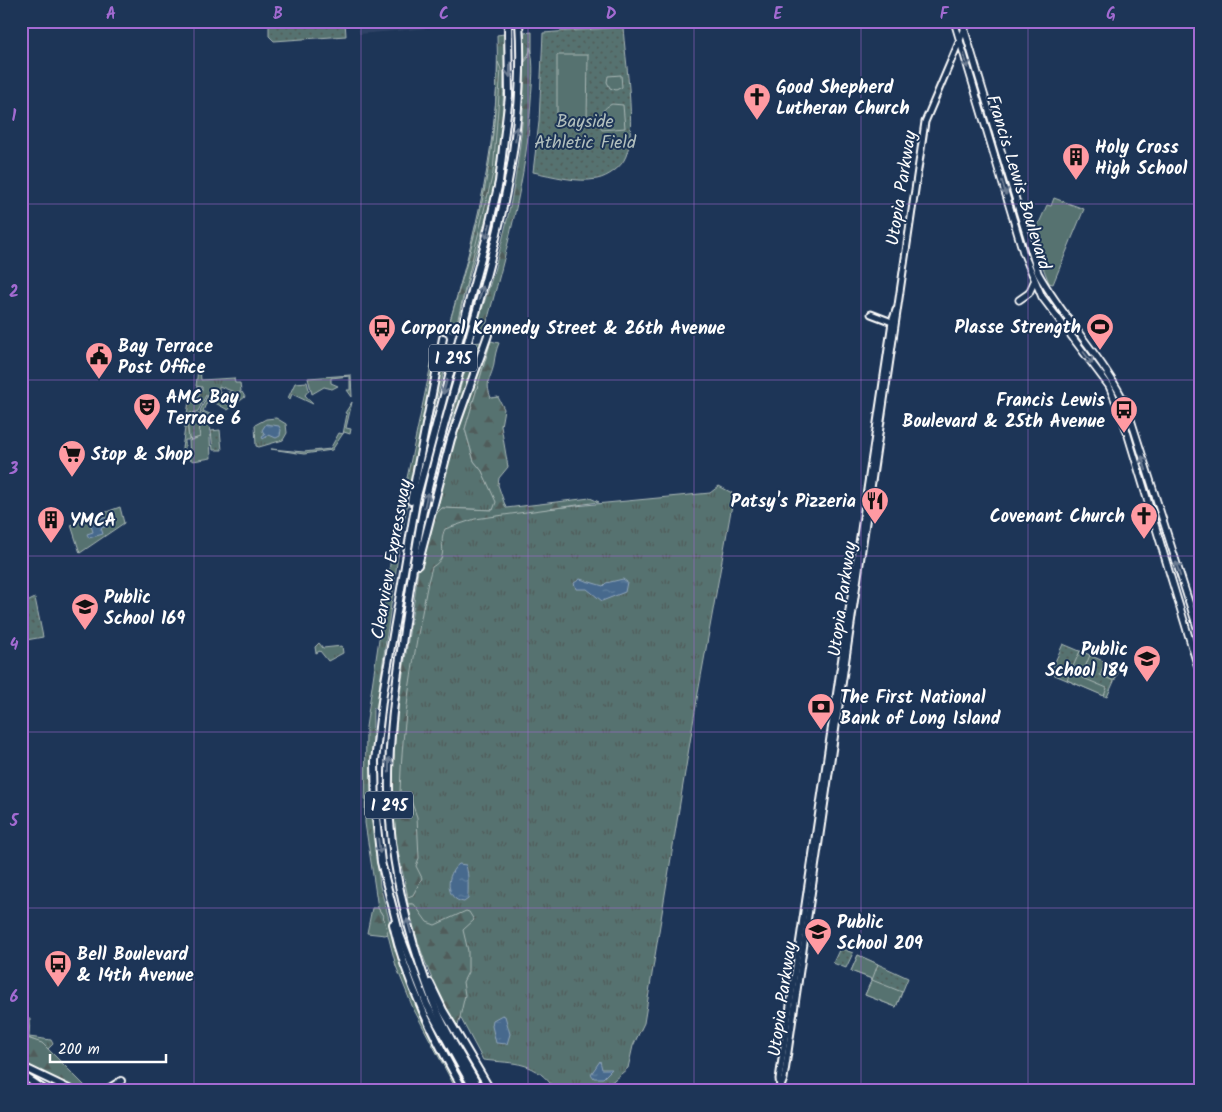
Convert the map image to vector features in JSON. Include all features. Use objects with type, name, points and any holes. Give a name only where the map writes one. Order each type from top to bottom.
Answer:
[{"type":"highway","name":"Clearview Expressway","points":[[475,1091],[421,992],[403,946],[385,884],[378,841],[375,761],[383,693],[417,496],[489,230],[499,182],[509,96],[508,21]]},
{"type":"highway","name":"Clearview Expressway","points":[[481,1091],[441,1018],[427,986],[402,897],[390,821],[388,786],[390,731],[403,635],[428,490],[497,239],[509,182],[519,98],[519,21]]},
{"type":"highway","points":[[403,635],[421,549],[443,465],[488,335]]},
{"type":"highway","points":[[383,693],[407,524],[443,338]]},
{"type":"highway","points":[[385,884],[395,935],[411,980],[438,1043],[464,1091]]},
{"type":"highway","points":[[424,972],[446,1017],[491,1091]]},
{"type":"highway","points":[[21,1066],[73,1091]]},
{"type":"highway","points":[[21,1074],[46,1091]]},
{"type":"highway","points":[[105,1091],[121,1081]]},
{"type":"highway","points":[[21,1085],[31,1091]]},
{"type":"main road","name":"Francis Lewis Boulevard","points":[[954,21],[1023,252],[1034,282],[1042,297],[1113,393],[1123,419],[1201,677]]},
{"type":"main road","name":"Francis Lewis Boulevard","points":[[962,21],[1038,273],[1055,304],[1113,379],[1127,407],[1201,640]]},
{"type":"main road","name":"Utopia Parkway","points":[[897,307],[892,322],[779,1079],[780,1089],[784,1079],[821,835],[925,122],[968,21]]},
{"type":"main road","points":[[1020,300],[1029,293],[1034,282]]},
{"type":"main road","points":[[871,314],[892,322]]},
{"type":"shaded area","points":[[358,21],[440,21],[441,27],[359,34]]},
{"type":"green space","points":[[269,21],[345,21],[346,36],[274,41],[269,36]]},
{"type":"green space","name":"Bayside Athletic Field","points":[[623,27],[630,111],[629,144],[624,160],[610,174],[589,180],[533,172],[539,122],[543,33]]},
{"type":"green space","points":[[532,32],[532,53],[531,49],[524,63],[524,33]]},
{"type":"green space","points":[[504,34],[503,112],[493,190],[464,295],[457,331],[447,331],[484,185],[495,111],[497,35]]},
{"type":"green space","points":[[530,47],[532,80],[529,129],[520,187],[508,244],[485,329],[475,330],[496,265],[512,199],[524,97],[524,63],[529,57]]},
{"type":"green space","points":[[557,55],[588,55],[587,120],[557,119]]},
{"type":"green space","points":[[498,62],[501,69],[493,173],[455,331],[447,331],[483,196],[493,133]]},
{"type":"green space","points":[[621,75],[622,87],[616,90],[610,88],[607,82],[608,76]]},
{"type":"green space","points":[[612,104],[623,105],[625,128],[602,130],[601,114],[605,108]]},
{"type":"green space","points":[[1054,198],[1084,209],[1053,284],[1049,283],[1032,239],[1047,205],[1051,206]]},
{"type":"green space","points":[[491,341],[465,429],[474,461],[482,471],[497,502],[494,510],[442,508],[430,520],[450,449],[486,342]]},
{"type":"green space","points":[[491,341],[499,343],[488,387],[491,398],[498,397],[504,409],[501,426],[508,467],[499,478],[498,485],[506,508],[590,498],[599,502],[475,519],[445,529],[442,540],[441,559],[432,567],[428,582],[414,660],[403,739],[400,792],[410,798],[417,817],[419,858],[416,866],[422,878],[413,895],[408,897],[395,832],[393,768],[401,688],[418,569],[428,528],[442,508],[493,510],[496,502],[482,471],[474,461],[465,429]]},
{"type":"green space","points":[[482,342],[436,481],[472,343]]},
{"type":"green space","points":[[443,344],[454,344],[446,364],[422,455]]},
{"type":"green space","points":[[435,346],[438,350],[400,542],[377,704],[376,708],[373,708],[372,820],[380,886],[399,956],[444,1060],[460,1091],[457,1091],[413,1008],[396,966],[383,916],[378,908],[365,823],[366,727],[393,544]]},
{"type":"green space","points":[[200,368],[201,380],[234,378],[235,383],[240,383],[241,391],[225,397],[220,393],[234,392],[219,386],[219,395],[206,395],[198,411],[193,413],[197,415],[199,412],[203,416],[194,416],[191,412],[187,419],[189,440],[185,440],[185,447],[181,455],[189,401],[195,403],[201,391],[196,387],[202,390],[202,387],[196,386],[198,369]]},
{"type":"green space","points":[[351,375],[352,397],[347,390],[350,390],[350,376],[331,378],[331,383],[338,386],[332,389],[324,387],[312,394],[308,378]]},
{"type":"green space","points":[[307,382],[309,390],[305,395],[313,404],[292,394],[290,399],[288,398],[295,383]]},
{"type":"green space","points":[[242,392],[245,397],[228,410],[208,399],[203,411],[221,419],[220,422],[200,411],[207,396],[220,397],[223,403],[228,404],[231,402],[231,398]]},
{"type":"green space","points":[[352,402],[346,428],[351,429],[350,434],[343,433],[347,414],[345,413]]},
{"type":"green space","points":[[197,418],[200,437],[191,440],[189,438],[187,420]]},
{"type":"green space","points":[[209,418],[211,458],[193,461],[190,459],[189,441],[200,437],[199,420]]},
{"type":"green space","points":[[276,418],[286,424],[287,433],[283,440],[259,447],[256,446],[255,425],[266,419]]},
{"type":"green space","points":[[220,430],[222,450],[213,450],[211,431]]},
{"type":"green space","points":[[339,433],[343,434],[332,450],[304,454],[271,449],[304,452],[330,449]]},
{"type":"green space","points":[[719,486],[734,494],[698,693],[644,1023],[633,1046],[628,1068],[607,1086],[594,1091],[556,1091],[540,1074],[524,1065],[483,1060],[435,970],[412,904],[408,904],[399,840],[393,756],[398,705],[440,519],[710,493]]},
{"type":"green space","points":[[120,507],[124,523],[80,553],[71,525]]},
{"type":"green space","points":[[35,598],[43,637],[21,641],[21,607],[27,605],[27,602]]},
{"type":"green space","points":[[319,643],[323,648],[342,646],[343,653],[328,661],[320,651],[316,653],[315,647]]},
{"type":"green space","points":[[1063,644],[1120,668],[1107,697],[1050,673]]},
{"type":"green space","points":[[1080,651],[1090,655],[1081,677],[1107,688],[1104,696],[1067,680]]},
{"type":"green space","points":[[1106,662],[1120,668],[1114,681],[1100,675]]},
{"type":"green space","points":[[408,904],[414,904],[427,922],[435,925],[466,911],[469,912],[474,920],[463,930],[468,951],[468,972],[463,982],[465,995],[458,1026],[442,1000],[427,968]]},
{"type":"green space","points":[[372,908],[378,908],[383,916],[388,934],[367,933]]},
{"type":"green space","points":[[840,948],[853,953],[846,968],[833,963]]},
{"type":"green space","points":[[858,955],[908,978],[896,1007],[865,995],[872,979],[851,971]]},
{"type":"green space","points":[[858,955],[878,964],[872,980],[902,992],[896,1007],[865,995],[872,979],[851,971]]},
{"type":"green space","points":[[21,1017],[30,1019],[29,1037],[51,1040],[53,1044],[48,1049],[21,1033]]},
{"type":"green space","points":[[21,1033],[27,1038],[42,1043],[90,1091],[63,1085],[21,1064]]},
{"type":"water","points":[[266,424],[279,426],[281,430],[280,436],[276,438],[269,435],[263,439],[262,437],[265,435],[262,430]]},
{"type":"water","points":[[105,517],[108,526],[101,528],[103,534],[89,538],[87,534],[93,532],[90,522]]},
{"type":"water","points":[[580,579],[603,586],[606,583],[623,579],[627,582],[625,592],[602,601],[587,589],[576,589],[574,583]]},
{"type":"water","points":[[459,864],[466,865],[468,873],[468,899],[464,902],[453,896],[449,886],[451,873]]},
{"type":"water","points":[[502,1015],[505,1016],[510,1034],[507,1044],[496,1043],[492,1026],[493,1020]]},
{"type":"water","points":[[600,1061],[602,1069],[612,1069],[603,1078],[594,1078],[591,1074]]},
{"type":"place","name":"Good Shepherd Lutheran Church","points":[[757,121]]},
{"type":"place","name":"Holy Cross High School","points":[[1076,181]]},
{"type":"place","name":"Plasse Strength","points":[[1100,351]]},
{"type":"place","name":"Corporal Kennedy Street & 26th Avenue","points":[[382,352]]},
{"type":"place","name":"Bay Terrace Post Office","points":[[99,380]]},
{"type":"place","name":"AMC Bay Terrace 6","points":[[147,431]]},
{"type":"place","name":"Francis Lewis Boulevard & 25th Avenue","points":[[1124,434]]},
{"type":"place","name":"Stop & Shop","points":[[72,478]]},
{"type":"place","name":"Patsy's Pizzeria","points":[[875,525]]},
{"type":"place","name":"Covenant Church","points":[[1144,540]]},
{"type":"place","name":"YMCA","points":[[51,544]]},
{"type":"place","name":"Public School 169","points":[[85,631]]},
{"type":"place","name":"Public School 184","points":[[1147,683]]},
{"type":"place","name":"The First National Bank of Long Island","points":[[821,731]]},
{"type":"place","name":"Public School 209","points":[[818,956]]},
{"type":"place","name":"Bell Boulevard & 14th Avenue","points":[[58,988]]}]
